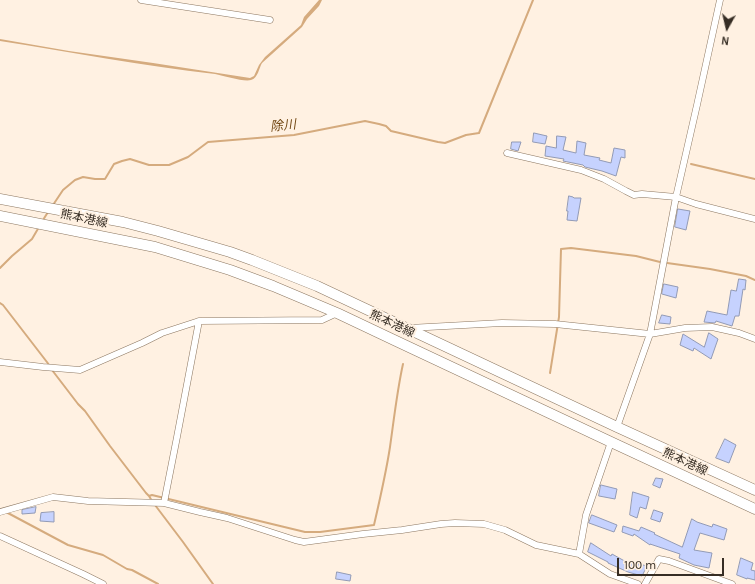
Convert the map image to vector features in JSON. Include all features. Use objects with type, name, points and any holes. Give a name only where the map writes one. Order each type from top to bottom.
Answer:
[{"type":"main road","name":"熊本港線","points":[[0,199],[119,221],[230,252],[252,260],[317,286],[755,490]]},
{"type":"main road","name":"熊本港線","points":[[0,216],[155,247],[230,270],[273,286],[337,313],[755,509]]},
{"type":"main road","points":[[115,239],[119,221]]},
{"type":"street","points":[[141,0],[270,20]]},
{"type":"street","points":[[617,427],[650,334],[676,197],[698,105],[720,0]]},
{"type":"street","points":[[507,154],[581,170],[604,179],[634,195],[642,194],[676,197],[696,204],[755,219]]},
{"type":"street","points":[[0,362],[80,370],[162,333],[199,320],[322,320],[337,313]]},
{"type":"street","points":[[164,503],[178,437],[199,320]]},
{"type":"street","points":[[408,328],[502,323],[555,324],[650,334],[685,328],[712,327],[739,333],[755,339]]},
{"type":"street","points":[[579,554],[586,515],[611,442]]},
{"type":"street","points":[[0,512],[53,497],[88,501],[164,503],[227,518],[304,542],[441,524],[484,524],[505,530],[536,545],[579,554],[610,574],[638,584]]},
{"type":"street","points":[[0,536],[103,584]]},
{"type":"street","points":[[645,584],[659,558],[732,584]]},
{"type":"shaded area","points":[[319,0],[322,0],[319,6],[302,27],[262,63],[257,75],[251,80],[239,80],[215,74],[134,63],[0,41],[0,39],[69,51],[250,78],[254,76],[265,57],[301,25],[304,17]]},
{"type":"building","points":[[534,133],[547,136],[545,144],[533,142]]},
{"type":"building","points":[[557,136],[566,137],[563,150],[576,153],[577,141],[586,143],[584,155],[600,158],[599,160],[611,163],[614,148],[625,150],[625,158],[621,157],[616,176],[585,167],[583,165],[563,161],[564,159],[545,156],[546,146],[556,148]]},
{"type":"building","points":[[512,142],[521,142],[518,151],[511,149]]},
{"type":"building","points":[[569,196],[581,198],[577,221],[567,220]]},
{"type":"building","points":[[678,209],[690,211],[686,230],[675,227]]},
{"type":"building","points":[[739,279],[746,280],[745,290],[743,289],[739,316],[735,316],[732,326],[716,321],[715,323],[704,322],[707,311],[727,315],[731,290],[736,291]]},
{"type":"building","points":[[664,284],[678,287],[676,298],[662,294]]},
{"type":"building","points":[[662,315],[671,317],[670,324],[659,323]]},
{"type":"building","points":[[709,333],[718,339],[711,359],[694,348],[693,351],[680,345],[683,334],[704,347]]},
{"type":"building","points":[[725,439],[736,445],[729,463],[716,458]]},
{"type":"building","points":[[656,478],[663,479],[660,488],[653,485]]},
{"type":"building","points":[[601,485],[617,489],[615,499],[599,496]]},
{"type":"building","points":[[633,492],[649,497],[646,509],[640,507],[637,518],[630,515]]},
{"type":"building","points":[[36,507],[35,513],[22,514],[22,510]]},
{"type":"building","points":[[654,510],[663,513],[660,522],[651,519]]},
{"type":"building","points":[[54,512],[54,522],[40,521],[41,513]]},
{"type":"building","points":[[592,515],[617,525],[614,532],[589,523]]},
{"type":"building","points":[[692,519],[712,527],[713,524],[727,529],[724,540],[700,533],[694,550],[712,553],[709,568],[694,565],[679,558],[680,554],[650,545],[634,534],[633,536],[622,532],[623,526],[639,531],[641,527],[682,547]]},
{"type":"building","points":[[591,543],[611,556],[612,554],[630,564],[631,562],[647,566],[642,576],[628,572],[588,552]]},
{"type":"building","points":[[741,558],[753,563],[751,570],[755,571],[755,580],[737,575]]},
{"type":"building","points":[[337,572],[351,575],[350,581],[336,579]]},
{"type":"waterway","name":"除川","points":[[53,205],[63,190],[75,180],[83,177],[105,179],[114,164],[130,159],[149,165],[169,165],[188,157],[208,142],[294,135],[365,121],[386,126],[391,131],[445,143],[466,135],[479,133],[533,0]]},
{"type":"waterway","points":[[691,164],[755,179]]},
{"type":"waterway","name":"除川","points":[[43,220],[48,212]]},
{"type":"waterway","name":"除川","points":[[0,268],[32,239],[39,227]]},
{"type":"waterway","points":[[550,373],[559,317],[561,249],[571,248],[636,256],[660,262],[746,276],[755,280]]},
{"type":"waterway","points":[[0,303],[50,366]]},
{"type":"waterway","points":[[149,496],[152,495],[305,532],[320,532],[374,525],[387,466],[403,364]]},
{"type":"waterway","points":[[52,370],[85,411],[152,501]]},
{"type":"waterway","points":[[155,505],[213,584]]},
{"type":"waterway","points":[[6,512],[68,545],[103,555],[158,584]]}]
